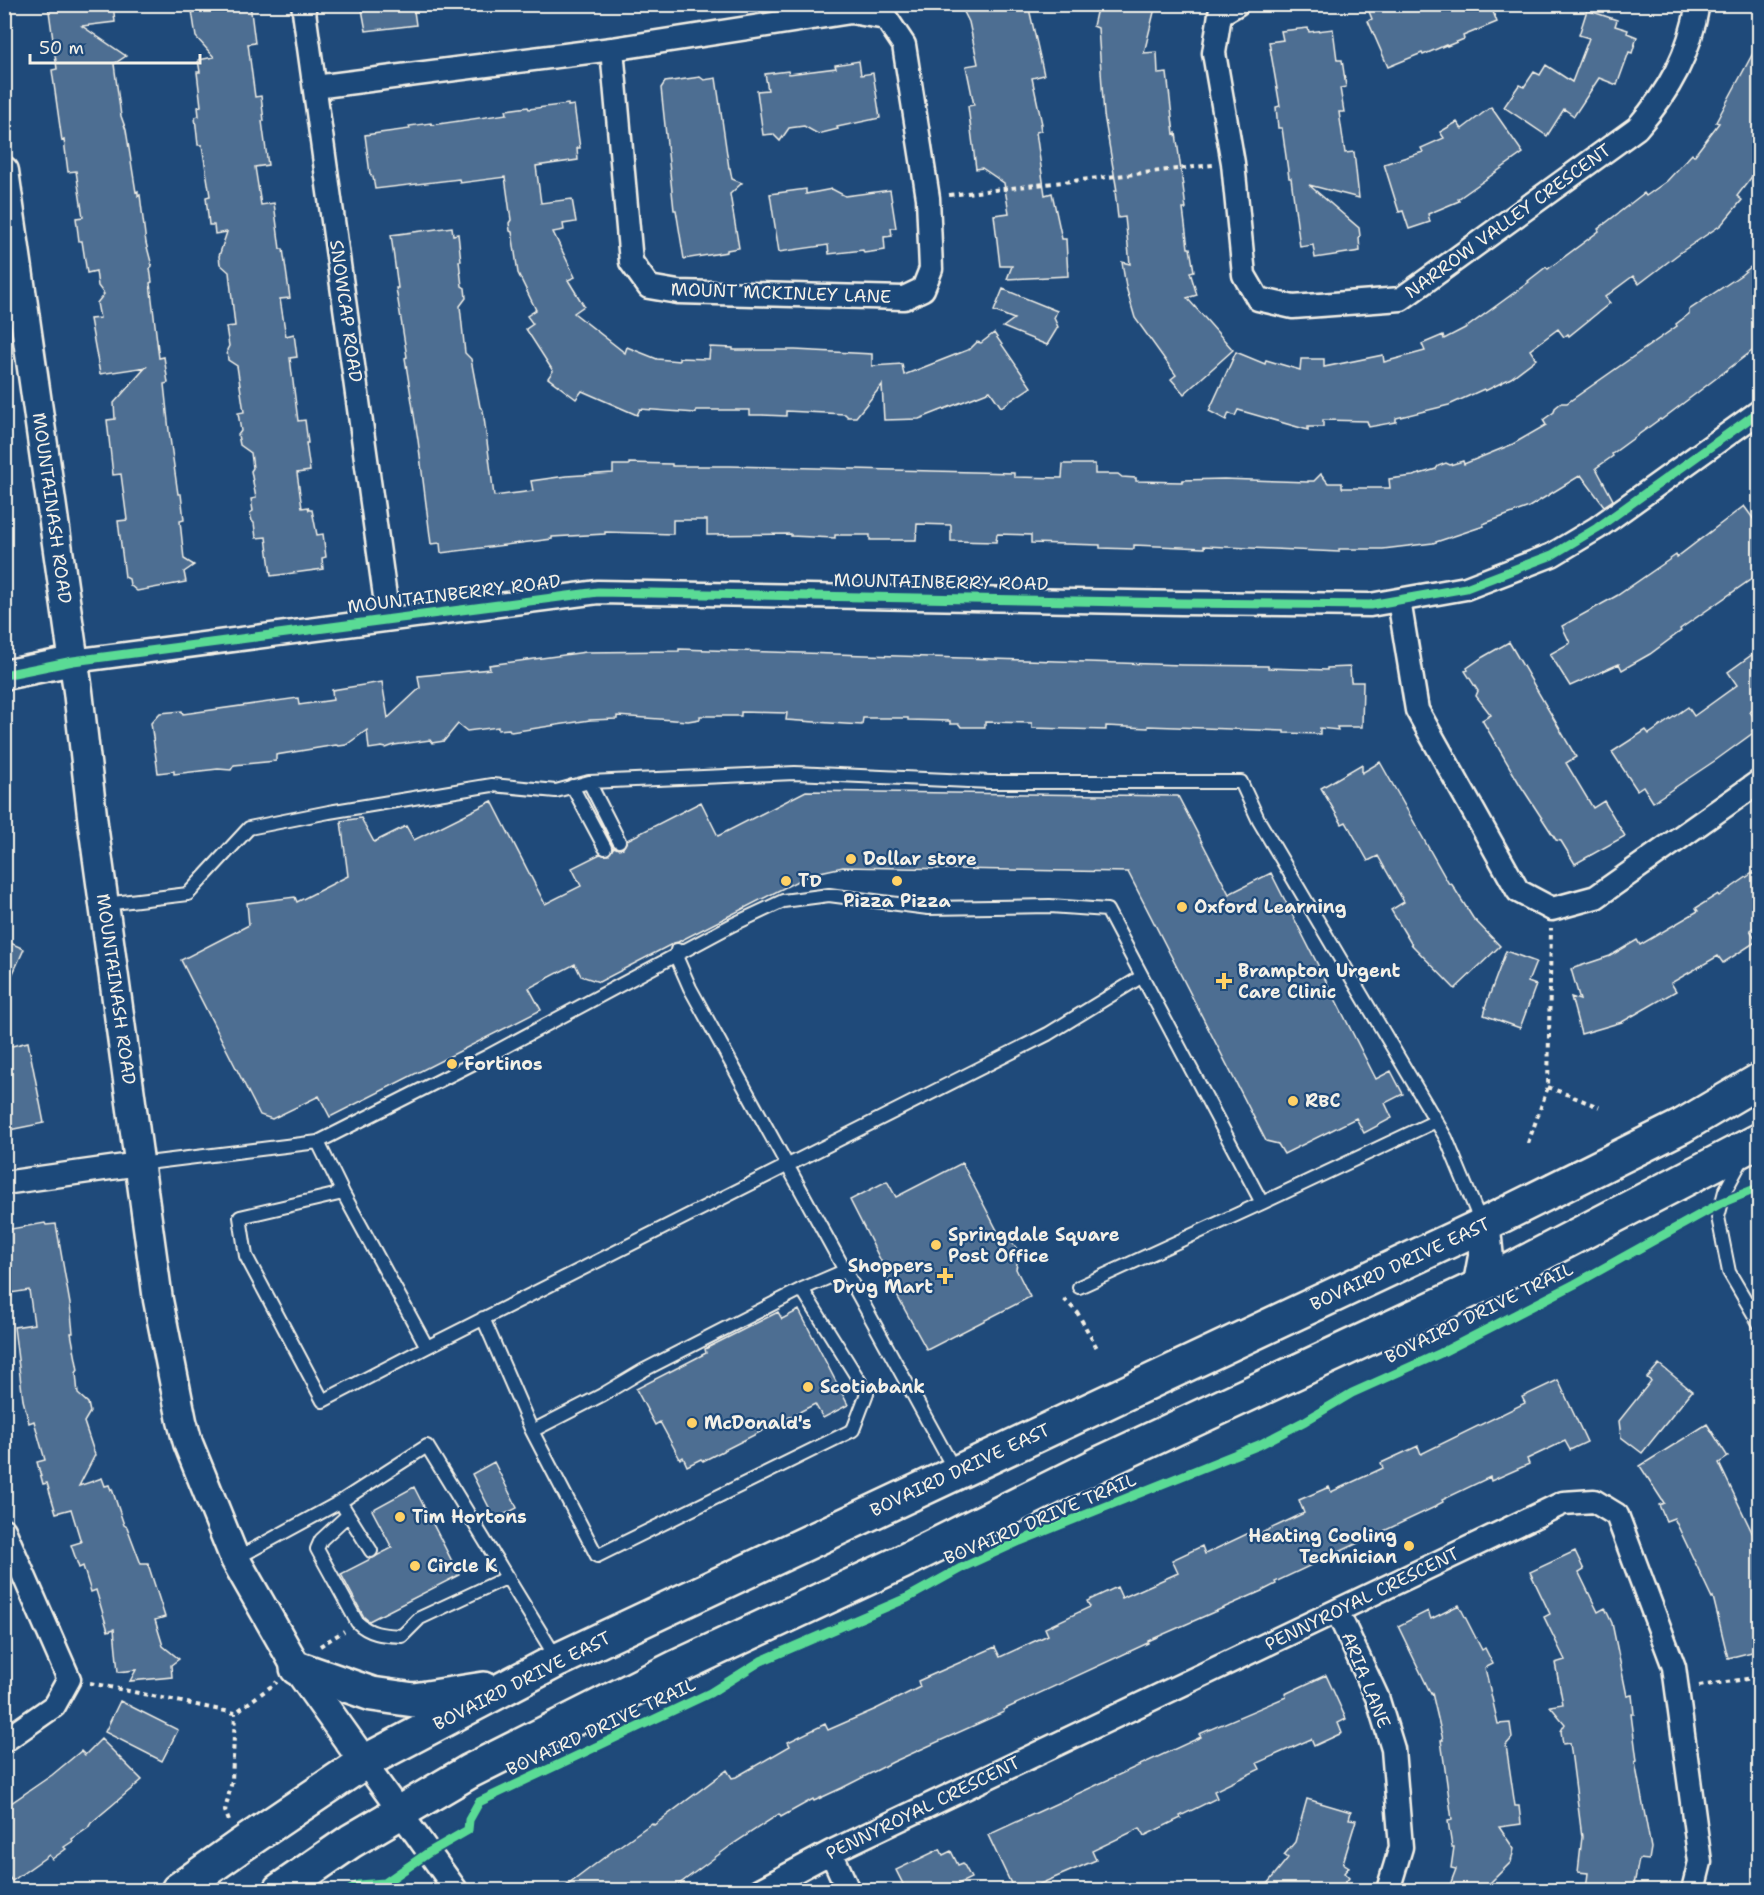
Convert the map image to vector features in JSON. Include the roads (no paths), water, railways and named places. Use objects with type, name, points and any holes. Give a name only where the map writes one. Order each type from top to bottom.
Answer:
[{"type":"main road","name":"BOVAIRD DRIVE EAST","points":[[178,1890],[364,1762],[558,1660],[1483,1225],[1682,1126],[1760,1080]]},
{"type":"main road","points":[[280,1890],[351,1841],[470,1771],[677,1667],[902,1562],[1101,1463],[1480,1286],[1755,1143]]},
{"type":"main road","points":[[1480,1286],[1486,1254],[1483,1225]]},
{"type":"main road","points":[[296,1665],[372,1694],[414,1701],[513,1684]]},
{"type":"street","name":"SNOWCAP ROAD","points":[[303,4],[388,618]]},
{"type":"street","name":"NARROW VALLEY CRESCENT","points":[[1237,4],[1220,14],[1214,53],[1233,163],[1244,275],[1258,299],[1293,307],[1401,299],[1637,128],[1655,108],[1681,65],[1698,4]]},
{"type":"street","name":"MOUNT MCKINLEY LANE","points":[[315,87],[612,49],[851,12],[886,18],[904,45],[928,198],[931,269],[923,289],[904,298],[678,292],[649,286],[631,262],[612,49]]},
{"type":"street","name":"MOUNTAINASH ROAD","points":[[4,171],[73,661],[158,1300],[182,1421],[188,1443],[236,1559],[296,1665],[364,1762]]},
{"type":"street","name":"MOUNTAINBERRY ROAD","points":[[73,661],[598,592],[1370,605],[1466,588],[1552,555],[1597,528],[1760,411]]},
{"type":"street","points":[[1399,600],[1417,710],[1518,891],[1552,909],[1596,897],[1760,781]]},
{"type":"street","points":[[4,675],[73,661]]},
{"type":"street","points":[[4,1183],[139,1164]]},
{"type":"street","name":"PENNYROYAL CRESCENT","points":[[760,1890],[831,1852],[1563,1503],[1594,1501],[1617,1515],[1674,1667],[1700,1862],[1693,1890]]},
{"type":"street","points":[[4,1530],[69,1679],[54,1706],[4,1741]]},
{"type":"street","name":"ARIA LANE","points":[[1338,1611],[1377,1697],[1393,1749],[1401,1847],[1388,1890]]},
{"type":"street","points":[[364,1762],[456,1890]]},
{"type":"street","points":[[831,1852],[848,1890]]},
{"type":"lane","points":[[105,904],[188,894],[249,828],[329,812],[492,785],[556,791],[589,782],[795,773],[990,782],[1241,782],[1259,821],[1446,1138],[1483,1225]]},
{"type":"lane","points":[[589,782],[619,841]]},
{"type":"lane","points":[[573,786],[605,849]]},
{"type":"lane","points":[[139,1164],[318,1142],[579,1009],[672,952],[783,901],[829,895],[927,908],[1050,906],[1107,910],[1262,1203]]},
{"type":"lane","points":[[672,952],[786,1166],[956,1472]]},
{"type":"lane","points":[[343,1193],[240,1217],[246,1256],[323,1401],[1048,1034],[1141,977]]},
{"type":"lane","points":[[1079,1287],[1436,1121]]},
{"type":"lane","points":[[318,1142],[343,1193],[428,1347]]},
{"type":"lane","points":[[1755,1143],[1725,1191],[1718,1217],[1729,1272],[1760,1325]]},
{"type":"lane","points":[[532,1431],[602,1395],[644,1370],[802,1289],[844,1271]]},
{"type":"lane","points":[[483,1318],[532,1431],[597,1556],[853,1430],[867,1393],[802,1289]]},
{"type":"lane","points":[[236,1559],[340,1502],[427,1446],[558,1660]]},
{"type":"lane","points":[[340,1502],[371,1551]]},
{"type":"lane","points":[[348,1515],[321,1540],[317,1549],[357,1622],[364,1630],[383,1635],[402,1636],[420,1618],[508,1577]]},
{"type":"place","name":"Dollar store","points":[[851,859]]},
{"type":"place","name":"TD","points":[[786,881]]},
{"type":"place","name":"Pizza Pizza","points":[[897,881]]},
{"type":"place","name":"Oxford Learning","points":[[1182,907]]},
{"type":"place","name":"Brampton Urgent Care Clinic","points":[[1224,981]]},
{"type":"place","name":"Fortinos","points":[[452,1064]]},
{"type":"place","name":"RBC","points":[[1293,1101]]},
{"type":"place","name":"Springdale Square Post Office","points":[[936,1245]]},
{"type":"place","name":"Shoppers Drug Mart","points":[[945,1276]]},
{"type":"place","name":"Scotiabank","points":[[808,1387]]},
{"type":"place","name":"McDonald's","points":[[692,1423]]},
{"type":"place","name":"Tim Hortons","points":[[400,1517]]},
{"type":"place","name":"Heating Cooling Technician","points":[[1409,1546]]},
{"type":"place","name":"Circle K","points":[[415,1566]]}]
